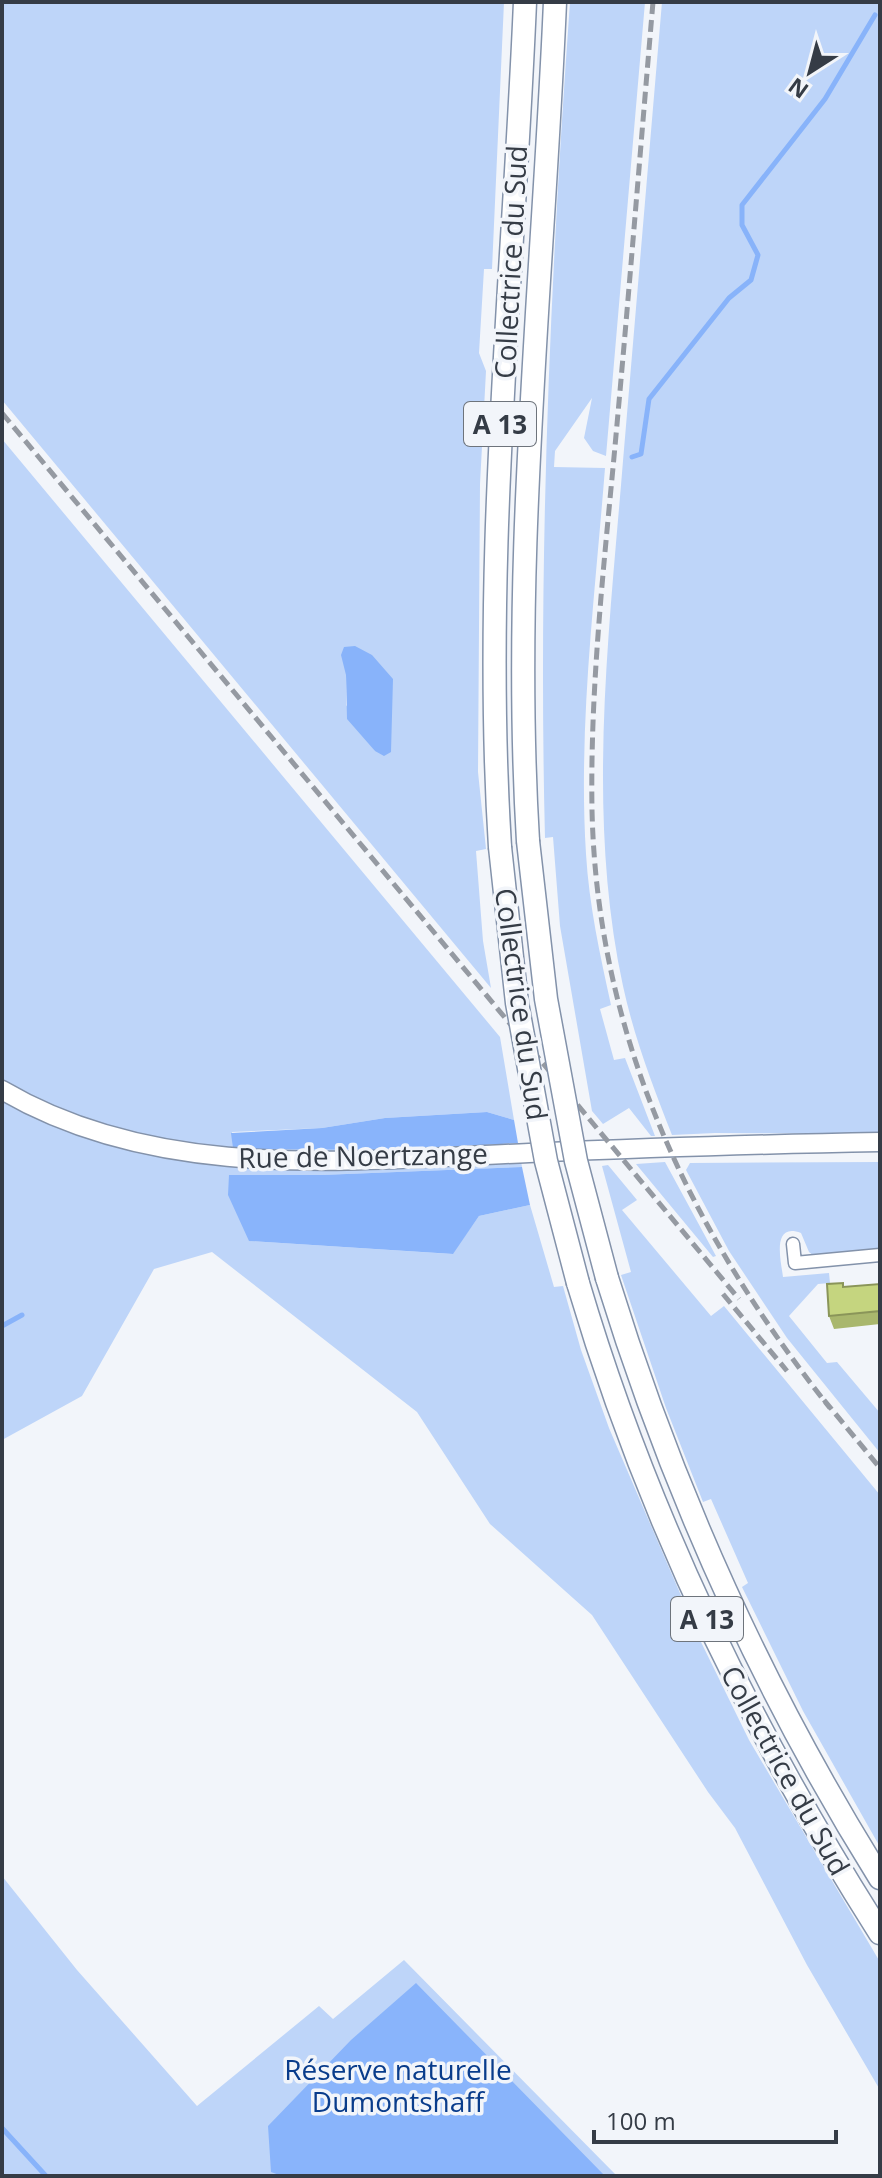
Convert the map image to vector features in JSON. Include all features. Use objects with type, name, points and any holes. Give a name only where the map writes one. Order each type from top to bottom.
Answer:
[{"type":"highway","name":"Collectrice du Sud","points":[[525,2],[498,487],[493,660],[500,847],[517,1003],[546,1161],[596,1345],[623,1421],[689,1581],[761,1731],[848,1884],[880,1933]]},
{"type":"highway","name":"Collectrice du Sud","points":[[555,2],[527,484],[522,655],[528,841],[549,1013],[576,1161],[607,1278],[651,1413],[708,1554],[788,1720],[880,1878]]},
{"type":"main road","name":"Rue de Noertzange","points":[[2,1090],[73,1124],[121,1140],[175,1151],[273,1160],[880,1142]]},
{"type":"street","points":[[793,1244],[795,1263],[880,1255]]},
{"type":"green space","points":[[2,2],[504,2],[492,269],[484,269],[479,353],[486,371],[480,484],[478,772],[486,849],[476,851],[483,941],[491,988],[2,400]],"holes":[[[346,675],[375,751],[346,705]]]},
{"type":"green space","points":[[570,2],[645,2],[606,456],[593,451],[584,438],[592,398],[555,451],[554,467],[605,468],[586,709],[584,806],[587,873],[611,1005],[600,1009],[614,1060],[625,1058],[655,1136],[651,1136],[629,1108],[603,1124],[592,1111],[560,926],[553,837],[545,838],[543,628],[547,420]]},
{"type":"green space","points":[[662,2],[880,2],[880,1134],[672,1135],[638,1043],[623,986],[605,856],[604,724],[612,592]]},
{"type":"green space","points":[[2,439],[500,1037],[514,1120],[487,1112],[385,1118],[322,1128],[232,1132],[233,1149],[397,1150],[518,1143],[522,1167],[321,1175],[229,1175],[250,1241],[452,1254],[479,1216],[530,1205],[554,1287],[563,1286],[581,1350],[609,1428],[701,1642],[749,1740],[880,1962],[880,2090],[807,1965],[735,1828],[592,1615],[490,1524],[417,1412],[212,1252],[154,1269],[82,1396],[2,1440]]},
{"type":"green space","points":[[487,1112],[514,1120],[518,1143],[397,1150],[233,1149],[231,1133],[322,1128],[385,1118]]},
{"type":"green space","points":[[665,1162],[716,1256],[713,1257],[636,1164]]},
{"type":"green space","points":[[880,1162],[880,1255],[820,1261],[809,1252],[801,1233],[792,1231],[782,1238],[780,1253],[783,1277],[829,1273],[830,1283],[818,1284],[789,1316],[827,1363],[837,1362],[880,1413],[880,1453],[787,1338],[729,1251],[686,1170],[690,1163]]},
{"type":"green space","points":[[608,1165],[637,1200],[622,1210],[711,1316],[724,1306],[880,1495],[880,1847],[803,1711],[742,1587],[748,1583],[711,1499],[703,1502],[666,1408],[621,1275],[631,1272],[602,1166]]},
{"type":"green space","points":[[522,1167],[530,1205],[479,1216],[453,1254],[249,1241],[228,1195],[229,1175],[321,1175]]},
{"type":"green space","name":"Réserve naturelle Dumontshaff","points":[[2,1876],[77,1970],[197,2106],[319,2006],[333,2019],[404,1960],[617,2176],[2,2176]]},
{"type":"green space","name":"Réserve naturelle Dumontshaff","points":[[416,1983],[605,2176],[282,2176],[271,2172],[268,2126],[351,2040]]},
{"type":"shaded area","points":[[355,646],[372,655],[393,679],[391,752],[384,756],[375,751],[347,719],[346,675],[341,655],[344,647]]},
{"type":"building","points":[[843,1283],[843,1287],[880,1284],[880,1311],[829,1316],[827,1284]]},
{"type":"waterway","points":[[632,457],[641,454],[649,399],[729,298],[751,280],[758,255],[742,225],[742,205],[825,99],[875,15]]},
{"type":"waterway","points":[[2,1326],[22,1315]]},
{"type":"waterway","points":[[2,2128],[46,2176]]},
{"type":"railway","points":[[653,2],[595,678],[592,810],[598,894],[612,975],[633,1053],[661,1128],[695,1202],[735,1273],[830,1408]]},
{"type":"railway","points":[[2,413],[739,1299]]},
{"type":"railway","points":[[723,1294],[787,1371]]},
{"type":"railway","points":[[824,1400],[880,1468]]}]
